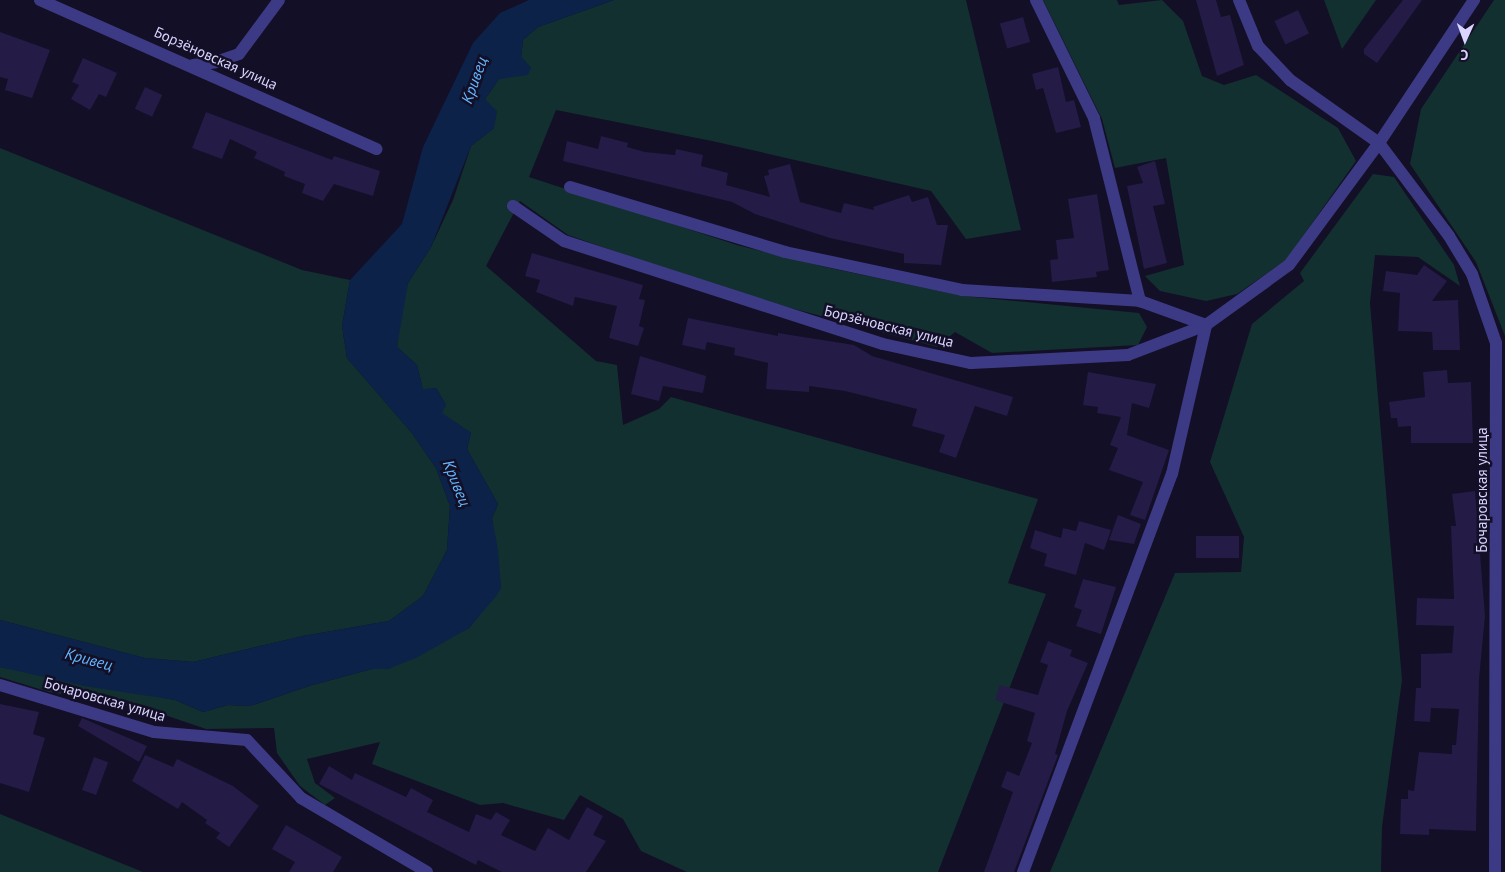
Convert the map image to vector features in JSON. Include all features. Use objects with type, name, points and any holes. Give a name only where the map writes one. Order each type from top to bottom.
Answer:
[{"type":"street","name":"Борзёновская улица","points":[[40,0],[192,65],[377,149]]},
{"type":"street","points":[[192,65],[216,62],[239,54],[277,0]]},
{"type":"street","points":[[1036,0],[1094,118],[1140,301]]},
{"type":"street","name":"Бочаровская улица","points":[[1239,0],[1258,46],[1290,80],[1379,143],[1449,236],[1467,267],[1496,342],[1495,872]]},
{"type":"street","name":"Борзёновская улица","points":[[513,206],[564,241],[883,344],[971,363],[1128,355],[1206,325],[1289,264],[1379,143],[1474,0]]},
{"type":"street","points":[[570,187],[786,252],[962,290],[1140,301],[1206,325],[1172,474],[1023,872]]},
{"type":"street","name":"Бочаровская улица","points":[[0,686],[154,732],[247,740],[301,798],[427,872]]},
{"type":"green space","points":[[614,0],[966,0],[1021,230],[966,239],[931,191],[712,141],[556,110],[529,177],[737,245],[825,267],[963,296],[1139,313],[1147,327],[1138,345],[992,353],[955,332],[937,347],[735,293],[568,235],[520,201],[486,266],[596,361],[617,365],[623,425],[659,409],[671,397],[1038,499],[1008,583],[1046,594],[938,872],[687,872],[641,851],[623,819],[580,795],[564,820],[503,803],[480,805],[372,764],[380,742],[307,759],[315,783],[335,798],[325,805],[300,786],[277,753],[274,728],[206,729],[150,710],[49,692],[0,677],[0,667],[175,700],[203,712],[228,705],[250,706],[309,686],[372,669],[388,669],[469,628],[501,588],[492,518],[498,504],[467,449],[471,433],[441,413],[446,405],[436,388],[423,390],[417,365],[397,347],[400,309],[408,283],[431,247],[453,200],[471,146],[494,128],[485,99],[499,79],[531,68],[521,57],[523,40],[538,27]]},
{"type":"green space","points":[[1043,0],[1117,0],[1119,5],[1162,0],[1183,21],[1202,76],[1224,85],[1256,75],[1338,128],[1356,161],[1286,260],[1237,294],[1206,301],[1160,291],[1145,276],[1184,265],[1166,158],[1115,168],[1102,119]]},
{"type":"green space","points":[[1324,0],[1376,0],[1342,49]]},
{"type":"green space","points":[[1494,0],[1505,0],[1505,336],[1476,262],[1410,164],[1421,109]]},
{"type":"green space","points":[[0,148],[302,270],[350,280],[342,326],[347,358],[411,432],[436,468],[450,506],[447,550],[423,596],[389,621],[303,636],[193,662],[145,658],[0,620]]},
{"type":"green space","points":[[1373,174],[1394,177],[1454,265],[1460,286],[1418,257],[1375,255],[1370,303],[1402,680],[1382,827],[1381,872],[1050,872],[1175,573],[1241,572],[1244,537],[1210,462],[1252,324],[1304,281],[1300,273]]},
{"type":"green space","points":[[0,814],[143,872],[0,872]]},
{"type":"water","name":"Кривец","points":[[529,0],[614,0],[538,27],[523,40],[521,57],[531,68],[528,75],[499,79],[485,99],[497,111],[494,128],[471,146],[431,247],[408,283],[397,347],[417,365],[423,389],[436,388],[446,405],[442,413],[471,433],[467,449],[498,504],[492,518],[498,550],[501,588],[497,595],[469,628],[418,657],[388,669],[372,669],[309,686],[250,706],[228,705],[203,712],[175,700],[84,686],[0,667],[0,620],[145,658],[193,662],[303,636],[389,621],[423,596],[447,550],[450,506],[436,468],[411,432],[347,358],[342,326],[350,280],[402,224],[423,147],[473,43],[500,13]]},
{"type":"building","points":[[1196,0],[1216,0],[1221,17],[1230,15],[1244,65],[1217,76]]},
{"type":"building","points":[[1403,0],[1422,0],[1377,63],[1364,54],[1364,49]]},
{"type":"building","points":[[1298,10],[1309,34],[1285,45],[1274,21]]},
{"type":"building","points":[[1023,17],[1030,42],[1007,49],[1000,24]]},
{"type":"building","points":[[0,32],[50,50],[32,98],[5,90],[8,79],[0,77]]},
{"type":"building","points":[[83,58],[117,73],[106,97],[99,94],[90,110],[71,99],[79,85],[72,82]]},
{"type":"building","points":[[1058,67],[1066,102],[1074,100],[1081,127],[1056,133],[1043,88],[1036,90],[1032,74]]},
{"type":"building","points":[[145,87],[162,95],[152,117],[135,109]]},
{"type":"building","points":[[206,112],[332,160],[334,156],[380,171],[373,196],[334,184],[323,201],[302,193],[305,184],[284,176],[285,172],[254,158],[257,152],[230,139],[222,159],[192,148]]},
{"type":"building","points":[[601,136],[628,143],[627,147],[645,152],[675,155],[676,149],[703,155],[701,166],[728,173],[726,185],[770,197],[764,176],[769,175],[768,170],[790,164],[800,202],[841,213],[844,203],[874,210],[873,207],[909,195],[912,202],[928,197],[937,225],[948,225],[941,265],[904,263],[904,254],[830,238],[755,214],[732,202],[563,161],[567,141],[598,149]]},
{"type":"building","points":[[1155,161],[1165,204],[1153,206],[1167,263],[1144,269],[1127,186],[1143,183],[1137,167]]},
{"type":"building","points":[[1097,194],[1109,270],[1096,272],[1097,277],[1052,282],[1050,260],[1058,259],[1056,240],[1074,238],[1068,199]]},
{"type":"building","points":[[532,253],[643,285],[639,299],[645,300],[639,326],[644,328],[638,346],[609,338],[617,306],[575,297],[573,306],[536,292],[540,280],[525,276]]},
{"type":"building","points":[[1424,265],[1447,281],[1432,301],[1458,300],[1460,350],[1433,350],[1432,332],[1398,331],[1400,293],[1383,291],[1386,271],[1417,275]]},
{"type":"building","points":[[688,318],[778,336],[778,333],[854,345],[872,356],[1013,397],[1007,416],[975,406],[956,458],[939,452],[945,435],[912,426],[917,409],[845,391],[809,386],[809,392],[766,389],[768,363],[734,355],[735,348],[707,342],[705,350],[682,345]]},
{"type":"building","points":[[640,356],[706,376],[703,393],[663,386],[659,401],[631,394]]},
{"type":"building","points":[[1447,370],[1448,383],[1471,382],[1473,443],[1411,443],[1411,426],[1398,427],[1397,418],[1391,418],[1389,402],[1425,397],[1423,372]]},
{"type":"building","points":[[1088,372],[1156,384],[1149,408],[1132,403],[1127,435],[1169,450],[1145,520],[1130,515],[1143,482],[1109,470],[1118,448],[1110,445],[1121,417],[1097,413],[1098,407],[1083,405]]},
{"type":"building","points":[[1475,491],[1485,616],[1479,679],[1476,831],[1429,829],[1429,835],[1400,834],[1401,799],[1408,799],[1408,790],[1414,791],[1419,752],[1452,754],[1452,745],[1456,745],[1459,709],[1431,708],[1430,722],[1414,721],[1416,688],[1421,688],[1421,654],[1452,653],[1454,626],[1416,625],[1417,598],[1454,599],[1451,526],[1456,526],[1452,494]]},
{"type":"building","points":[[1118,515],[1141,524],[1134,544],[1109,540]]},
{"type":"building","points":[[1079,521],[1111,530],[1104,550],[1085,543],[1076,575],[1044,566],[1047,554],[1030,548],[1035,530],[1061,538],[1063,528],[1076,531]]},
{"type":"building","points":[[1196,536],[1239,536],[1239,558],[1196,558]]},
{"type":"building","points":[[1083,579],[1116,587],[1101,634],[1076,626],[1082,610],[1074,607]]},
{"type":"building","points":[[1048,641],[1072,650],[1070,656],[1088,663],[1067,711],[1055,754],[1058,755],[1014,872],[984,872],[1013,792],[1001,787],[1007,771],[1019,776],[1032,743],[1027,741],[1035,713],[995,700],[1000,685],[1038,695],[1048,665],[1040,662]]},
{"type":"building","points":[[0,704],[39,712],[33,734],[45,738],[29,792],[0,783]]},
{"type":"building","points":[[82,718],[147,746],[139,762],[78,726]]},
{"type":"building","points":[[145,755],[173,767],[177,759],[233,786],[259,806],[229,847],[216,838],[220,833],[205,823],[207,820],[182,802],[178,809],[132,781]]},
{"type":"building","points":[[94,757],[108,762],[96,795],[82,790]]},
{"type":"building","points":[[329,766],[352,780],[355,773],[406,797],[411,788],[433,800],[427,812],[469,832],[476,814],[491,820],[496,812],[510,820],[501,835],[535,851],[548,828],[569,840],[587,807],[603,816],[593,835],[606,841],[586,872],[502,872],[478,860],[476,865],[319,784]]},
{"type":"building","points":[[286,825],[342,857],[333,872],[289,872],[295,862],[272,849]]}]
